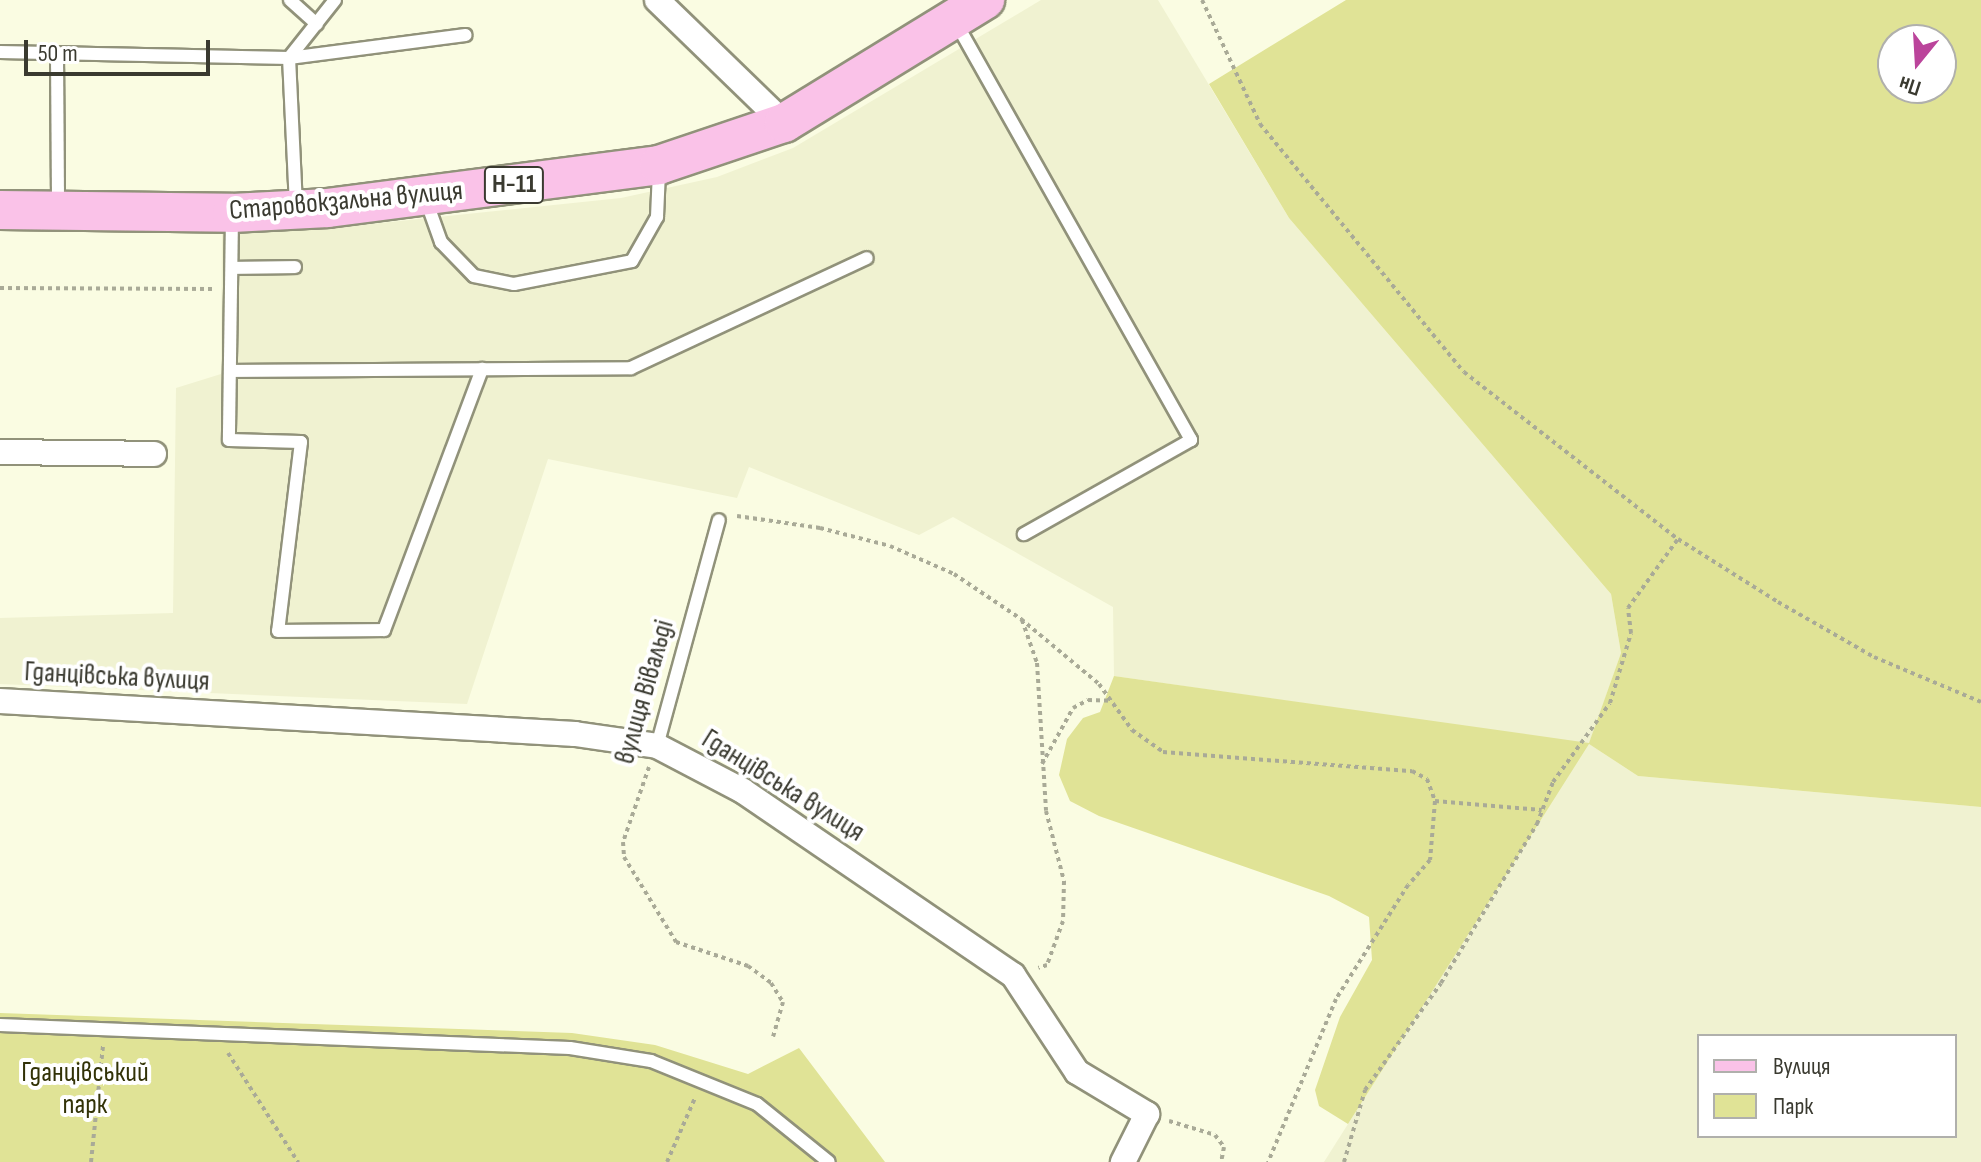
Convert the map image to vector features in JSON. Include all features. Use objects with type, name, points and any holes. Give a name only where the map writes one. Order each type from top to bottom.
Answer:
[{"type":"main road","name":"Старовокзальна вулиця","points":[[0,210],[232,213],[297,210],[425,197],[659,165],[784,123],[970,9]]},
{"type":"street","points":[[657,0],[784,123]]},
{"type":"street","points":[[0,452],[154,454]]},
{"type":"street","name":"Гданцівська вулиця","points":[[0,701],[575,734],[657,746],[743,791],[1013,975],[1077,1072],[1147,1114]]},
{"type":"street","points":[[1123,1162],[1147,1114]]},
{"type":"lane","points":[[290,0],[317,24]]},
{"type":"lane","points":[[297,210],[289,58],[335,0]]},
{"type":"lane","points":[[970,9],[1191,440],[1024,534]]},
{"type":"lane","points":[[0,52],[289,58],[466,35]]},
{"type":"lane","points":[[57,55],[58,211]]},
{"type":"lane","points":[[425,197],[441,242],[474,276],[514,284],[632,261],[657,217],[659,165]]},
{"type":"lane","points":[[232,213],[229,440],[301,442],[278,631],[384,630],[482,369]]},
{"type":"lane","points":[[230,371],[631,368],[867,258]]},
{"type":"lane","points":[[232,268],[295,267]]},
{"type":"lane","name":"вулиця Вівальді","points":[[657,746],[719,520]]},
{"type":"lane","points":[[0,1025],[570,1048],[651,1061],[757,1104],[829,1162]]},
{"type":"path","points":[[1202,0],[1260,124],[1464,372],[1678,539],[1874,657],[1981,702]]},
{"type":"path","points":[[0,288],[231,289]]},
{"type":"path","points":[[719,520],[731,516],[820,528],[890,546],[954,574],[1021,619],[1112,701],[1145,742],[1178,757],[1412,771],[1427,779],[1435,801],[1430,860],[1408,885],[1336,999],[1268,1162]]},
{"type":"path","points":[[1344,1162],[1365,1090],[1441,983],[1542,810],[1553,782],[1610,703],[1631,633],[1628,608],[1678,539]]},
{"type":"path","points":[[1013,975],[1047,965],[1063,921],[1064,881],[1046,811],[1037,663],[1021,619]]},
{"type":"path","points":[[1041,765],[1073,708],[1088,700],[1112,701]]},
{"type":"path","name":"вулиця Вівальді","points":[[657,746],[623,842],[624,857],[676,942],[748,966],[771,983],[783,1002],[773,1037]]},
{"type":"path","points":[[1435,801],[1542,810]]},
{"type":"path","points":[[91,1162],[104,1029]]},
{"type":"path","points":[[216,1033],[298,1162]]},
{"type":"path","points":[[102,1051],[110,1046]]},
{"type":"path","points":[[667,1162],[703,1081]]},
{"type":"path","points":[[1147,1114],[1215,1135],[1224,1147],[1221,1162]]},
{"type":"shaded area","points":[[1041,0],[1158,0],[1289,218],[1611,594],[1621,653],[1589,744],[1638,776],[1981,807],[1981,1162],[1324,1162],[1588,744],[1114,676],[1113,607],[953,517],[919,535],[749,467],[737,498],[548,459],[467,704],[0,684],[0,618],[173,613],[176,388],[221,374],[222,230],[323,229],[621,198],[717,177],[793,148]]},
{"type":"green space","points":[[1346,0],[1981,0],[1981,807],[1638,776],[1589,744],[1348,1124],[1319,1106],[1315,1090],[1340,1017],[1372,960],[1369,917],[1329,896],[1099,816],[1070,801],[1059,775],[1067,739],[1083,718],[1100,712],[1114,676],[1589,743],[1621,653],[1611,594],[1289,218],[1209,84]]},
{"type":"green space","name":"Гданцівський парк","points":[[0,1013],[572,1033],[655,1045],[748,1074],[799,1048],[885,1162],[0,1162]]}]
